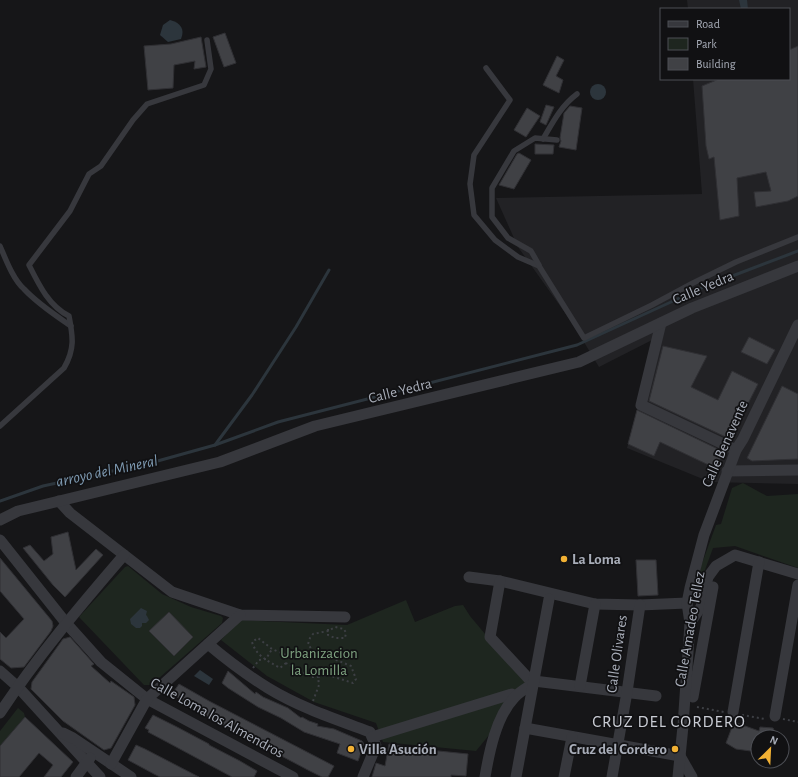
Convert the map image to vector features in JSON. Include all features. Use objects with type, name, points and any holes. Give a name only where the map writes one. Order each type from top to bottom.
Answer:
[{"type":"street","name":"Calle Yedra","points":[[0,520],[18,511],[220,462],[316,426],[579,362],[692,308],[798,266]]},
{"type":"street","points":[[661,323],[641,405],[736,450]]},
{"type":"street","name":"Calle Benavente","points":[[678,777],[690,623],[688,603],[690,588],[704,535],[736,450],[743,439],[798,325]]},
{"type":"street","points":[[727,471],[798,470]]},
{"type":"street","points":[[59,501],[70,513],[172,592],[240,615],[345,617]]},
{"type":"street","name":"Calle Loma los Almendros","points":[[0,540],[66,623],[101,662],[147,699],[293,777]]},
{"type":"street","points":[[0,713],[66,623],[124,555]]},
{"type":"street","name":"Calle Amadeo Tellez","points":[[690,623],[701,607],[708,577],[716,566],[735,555],[798,574]]},
{"type":"street","points":[[733,712],[759,562]]},
{"type":"street","name":"Calle Amadeo Tellez","points":[[693,697],[716,566]]},
{"type":"street","points":[[469,577],[500,581],[595,604],[640,605],[688,603]]},
{"type":"street","points":[[500,581],[490,637],[528,678],[534,682],[580,686],[656,696]]},
{"type":"street","points":[[775,716],[798,585]]},
{"type":"street","points":[[516,777],[549,600]]},
{"type":"street","points":[[580,686],[595,604]]},
{"type":"street","name":"Calle Olivares","points":[[612,777],[640,605]]},
{"type":"street","points":[[76,777],[100,765],[147,699],[240,615]]},
{"type":"street","points":[[208,644],[269,688],[310,710],[371,735],[512,694]]},
{"type":"street","points":[[0,671],[18,687],[56,729],[100,765],[131,777]]},
{"type":"street","points":[[485,777],[489,750],[505,708],[514,697],[534,682]]},
{"type":"street","points":[[525,728],[680,756],[692,777]]},
{"type":"street","points":[[363,777],[376,746],[371,735]]},
{"type":"street","points":[[564,777],[572,737]]},
{"type":"lane","points":[[0,426],[64,368],[69,360],[74,337],[69,316],[61,312],[41,290],[29,265],[70,211],[89,174],[101,166],[133,120],[147,104],[204,85],[211,69],[207,40]]},
{"type":"lane","points":[[486,68],[510,100],[474,155],[470,184],[474,215],[495,240],[518,257],[539,266]]},
{"type":"lane","points":[[543,139],[561,109],[577,94]]},
{"type":"lane","points":[[557,140],[535,138],[514,151],[492,188],[492,217],[508,238],[531,251],[584,338],[736,262],[798,237]]},
{"type":"lane","points":[[0,246],[8,264],[23,289],[52,314],[71,326]]},
{"type":"path","points":[[286,664],[311,677],[318,678],[328,675],[353,683],[356,679],[351,666],[312,650],[308,644],[313,634],[328,631],[335,628],[344,630],[346,633],[345,638],[335,638],[328,635],[328,631],[325,617]]},
{"type":"path","points":[[258,638],[272,649],[286,655],[286,664],[280,668],[266,659],[254,650],[252,642],[258,638]]},
{"type":"path","points":[[266,659],[272,649]]},
{"type":"path","points":[[249,675],[259,660],[266,659]]},
{"type":"path","points":[[310,710],[319,685],[318,678]]},
{"type":"shaded area","points":[[687,0],[798,0],[798,484],[710,482],[627,448],[656,338],[599,367],[573,324],[518,247],[496,198],[702,194],[693,80],[790,80],[790,8],[688,8]]},
{"type":"shaded area","points":[[739,0],[747,0],[748,8],[741,8]]},
{"type":"shaded area","points":[[170,20],[177,23],[183,32],[181,39],[168,42],[160,35],[163,25]]},
{"type":"shaded area","points":[[598,84],[604,86],[606,92],[604,98],[598,100],[592,98],[590,92],[592,86]]},
{"type":"shaded area","points":[[141,608],[147,611],[146,615],[149,620],[146,623],[142,623],[140,628],[136,628],[131,624],[130,619]]},
{"type":"shaded area","points":[[200,670],[213,679],[209,685],[194,676]]},
{"type":"green space","points":[[743,483],[767,496],[798,494],[798,568],[735,546],[713,548],[694,600],[701,566],[716,525],[721,524],[732,488]]},
{"type":"green space","points":[[128,566],[162,594],[191,607],[221,616],[223,618],[222,623],[151,685],[144,685],[79,617],[125,567]]},
{"type":"green space","name":"Urbanizacion la Lomilla","points":[[406,600],[415,622],[455,606],[463,605],[470,616],[526,683],[494,729],[476,751],[383,742],[376,723],[314,702],[267,676],[221,640],[240,620],[347,625]]},
{"type":"green space","points":[[18,708],[24,713],[25,717],[0,746],[0,731]]},
{"type":"building","points":[[225,33],[236,63],[224,67],[213,37]]},
{"type":"building","points":[[201,37],[206,67],[194,69],[195,61],[174,65],[173,88],[148,90],[144,46],[171,44]]},
{"type":"building","points":[[798,46],[798,196],[788,201],[756,207],[754,192],[771,191],[766,172],[737,178],[739,216],[720,220],[714,157],[709,159],[706,146],[702,86],[717,80],[790,80],[790,50]]},
{"type":"building","points":[[557,56],[564,60],[556,76],[563,80],[559,93],[543,85]]},
{"type":"building","points":[[546,105],[554,107],[546,125],[540,122]]},
{"type":"building","points":[[570,106],[582,108],[576,150],[559,147],[564,113]]},
{"type":"building","points":[[527,108],[540,116],[526,137],[514,130]]},
{"type":"building","points":[[535,144],[554,145],[553,154],[535,154]]},
{"type":"building","points":[[519,153],[531,160],[514,189],[499,185],[517,154]]},
{"type":"building","points":[[749,337],[775,350],[767,364],[741,352]]},
{"type":"building","points":[[663,346],[707,356],[691,387],[718,400],[732,371],[758,384],[730,439],[649,401]]},
{"type":"building","points":[[782,386],[798,394],[798,459],[752,461],[747,458]]},
{"type":"building","points":[[637,410],[724,452],[715,468],[660,442],[654,456],[628,444]]},
{"type":"building","points":[[68,532],[76,570],[96,549],[103,555],[65,597],[53,585],[23,548],[30,545],[44,561],[53,554],[51,537]]},
{"type":"building","points":[[0,558],[52,621],[53,626],[51,631],[24,667],[11,668],[0,659],[0,632],[6,638],[24,619],[0,591]]},
{"type":"building","points":[[636,560],[656,560],[658,595],[638,596]]},
{"type":"building","points":[[169,612],[193,637],[174,656],[149,631]]},
{"type":"building","points":[[70,637],[94,664],[91,666],[110,683],[111,681],[134,697],[135,705],[111,748],[104,750],[63,721],[31,689],[32,682],[63,639]]},
{"type":"building","points":[[228,671],[255,694],[256,692],[263,697],[288,708],[301,718],[302,717],[318,724],[317,726],[334,729],[362,741],[364,744],[358,761],[337,753],[340,744],[304,732],[281,718],[258,707],[228,688],[222,683]]},
{"type":"building","points":[[179,684],[334,766],[328,777],[322,777],[306,769],[208,717],[172,694]]},
{"type":"building","points":[[153,715],[257,771],[254,777],[232,777],[148,732],[149,730],[145,728]]},
{"type":"building","points":[[25,717],[73,762],[61,777],[44,777],[53,765],[39,753],[19,777],[0,777],[0,746]]},
{"type":"building","points":[[734,722],[753,729],[750,729],[750,751],[736,749],[726,743]]},
{"type":"building","points":[[760,727],[773,729],[760,729]]},
{"type":"building","points":[[389,744],[468,754],[466,776],[372,777],[376,763],[385,766]]},
{"type":"building","points":[[136,745],[199,777],[160,777],[154,774],[128,760]]},
{"type":"waterway","name":"arroyo del Mineral","points":[[0,501],[43,486],[154,462],[215,445],[278,422],[577,345],[706,286],[798,251]]},
{"type":"waterway","points":[[215,445],[252,395],[296,327],[329,270]]},
{"type":"place","name":"La Loma","points":[[564,559]]},
{"type":"place","name":"Villa Asución","points":[[351,749]]},
{"type":"place","name":"Cruz del Cordero","points":[[675,749]]},
{"type":"district","name":"CRUZ DEL CORDERO","points":[[669,721]]}]
